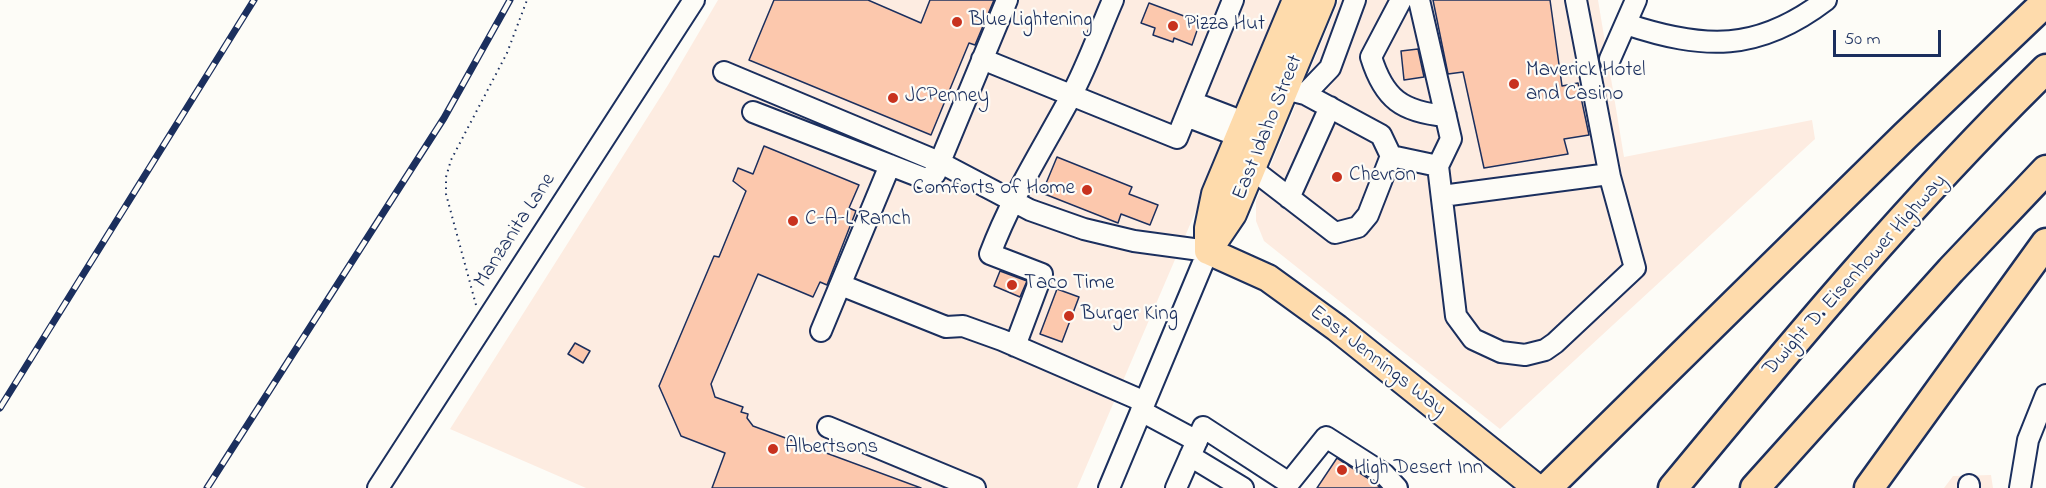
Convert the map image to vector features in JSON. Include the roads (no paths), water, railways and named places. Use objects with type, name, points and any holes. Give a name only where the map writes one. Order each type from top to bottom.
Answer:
[{"type":"highway","points":[[1547,488],[1905,136],[2046,2]]},
{"type":"highway","name":"Dwight D. Eisenhower Highway","points":[[1672,488],[1805,329],[1900,222],[2046,69]]},
{"type":"highway","points":[[1755,488],[1951,270],[2046,170]]},
{"type":"highway","points":[[1869,488],[2046,243]]},
{"type":"main road","name":"East Idaho Street","points":[[1208,251],[1233,214],[1252,170],[1253,134],[1296,0]]},
{"type":"main road","name":"East Idaho Street","points":[[1208,251],[1208,228],[1215,194],[1253,134],[1295,92],[1322,0]]},
{"type":"main road","name":"East Jennings Way","points":[[1208,251],[1268,278],[1337,328],[1537,488]]},
{"type":"street","name":"Manzanita Lane","points":[[378,488],[694,0]]},
{"type":"street","points":[[753,112],[926,179],[935,174],[1007,0]]},
{"type":"street","points":[[1016,346],[1042,274],[990,254],[1012,201],[1071,95],[1113,0]]},
{"type":"street","points":[[982,59],[1177,138],[1233,0]]},
{"type":"street","points":[[1295,92],[1330,68],[1355,0]]},
{"type":"street","points":[[1401,0],[1371,57],[1375,70],[1381,84],[1400,106],[1446,116]]},
{"type":"street","points":[[1419,0],[1451,139],[1438,166],[1456,316],[1473,339],[1502,352],[1525,355],[1545,350],[1555,343],[1635,268],[1609,174],[1576,0]]},
{"type":"street","points":[[1610,59],[1636,0]]},
{"type":"street","points":[[1626,24],[1693,43],[1720,43],[1752,38],[1784,27],[1826,0]]},
{"type":"street","points":[[724,72],[939,162],[1012,201],[1084,229],[1158,245],[1208,251]]},
{"type":"street","points":[[1252,170],[1335,233],[1358,227],[1368,215],[1391,156],[1381,135],[1330,107],[1295,92]]},
{"type":"street","points":[[1289,198],[1330,107]]},
{"type":"street","points":[[1189,109],[1253,134]]},
{"type":"street","points":[[1391,156],[1438,166]]},
{"type":"street","points":[[821,331],[890,165]]},
{"type":"street","points":[[1442,196],[1609,174]]},
{"type":"street","name":"East Idaho Street","points":[[1109,488],[1208,251]]},
{"type":"street","points":[[841,285],[946,327],[963,326],[1016,346],[1143,407],[1243,488]]},
{"type":"street","points":[[2020,488],[2028,440],[2046,395]]},
{"type":"street","points":[[828,427],[975,488]]},
{"type":"street","points":[[1176,488],[1203,427],[1288,486],[1326,437],[1384,474],[1396,488]]},
{"type":"railway","points":[[0,408],[254,0]]},
{"type":"railway","points":[[207,488],[444,118],[510,0]]},
{"type":"place","name":"Blue Lightening","points":[[957,22]]},
{"type":"place","name":"Pizza Hut","points":[[1173,26]]},
{"type":"place","name":"Maverick Hotel and Casino","points":[[1514,84]]},
{"type":"place","name":"JCPenney","points":[[893,98]]},
{"type":"place","name":"Chevron","points":[[1337,177]]},
{"type":"place","name":"Comforts of Home","points":[[1087,190]]},
{"type":"place","name":"C-A-L Ranch","points":[[793,221]]},
{"type":"place","name":"Taco Time","points":[[1012,285]]},
{"type":"place","name":"Burger King","points":[[1069,316]]},
{"type":"place","name":"Albertsons","points":[[773,449]]},
{"type":"place","name":"High Desert Inn","points":[[1342,470]]}]
